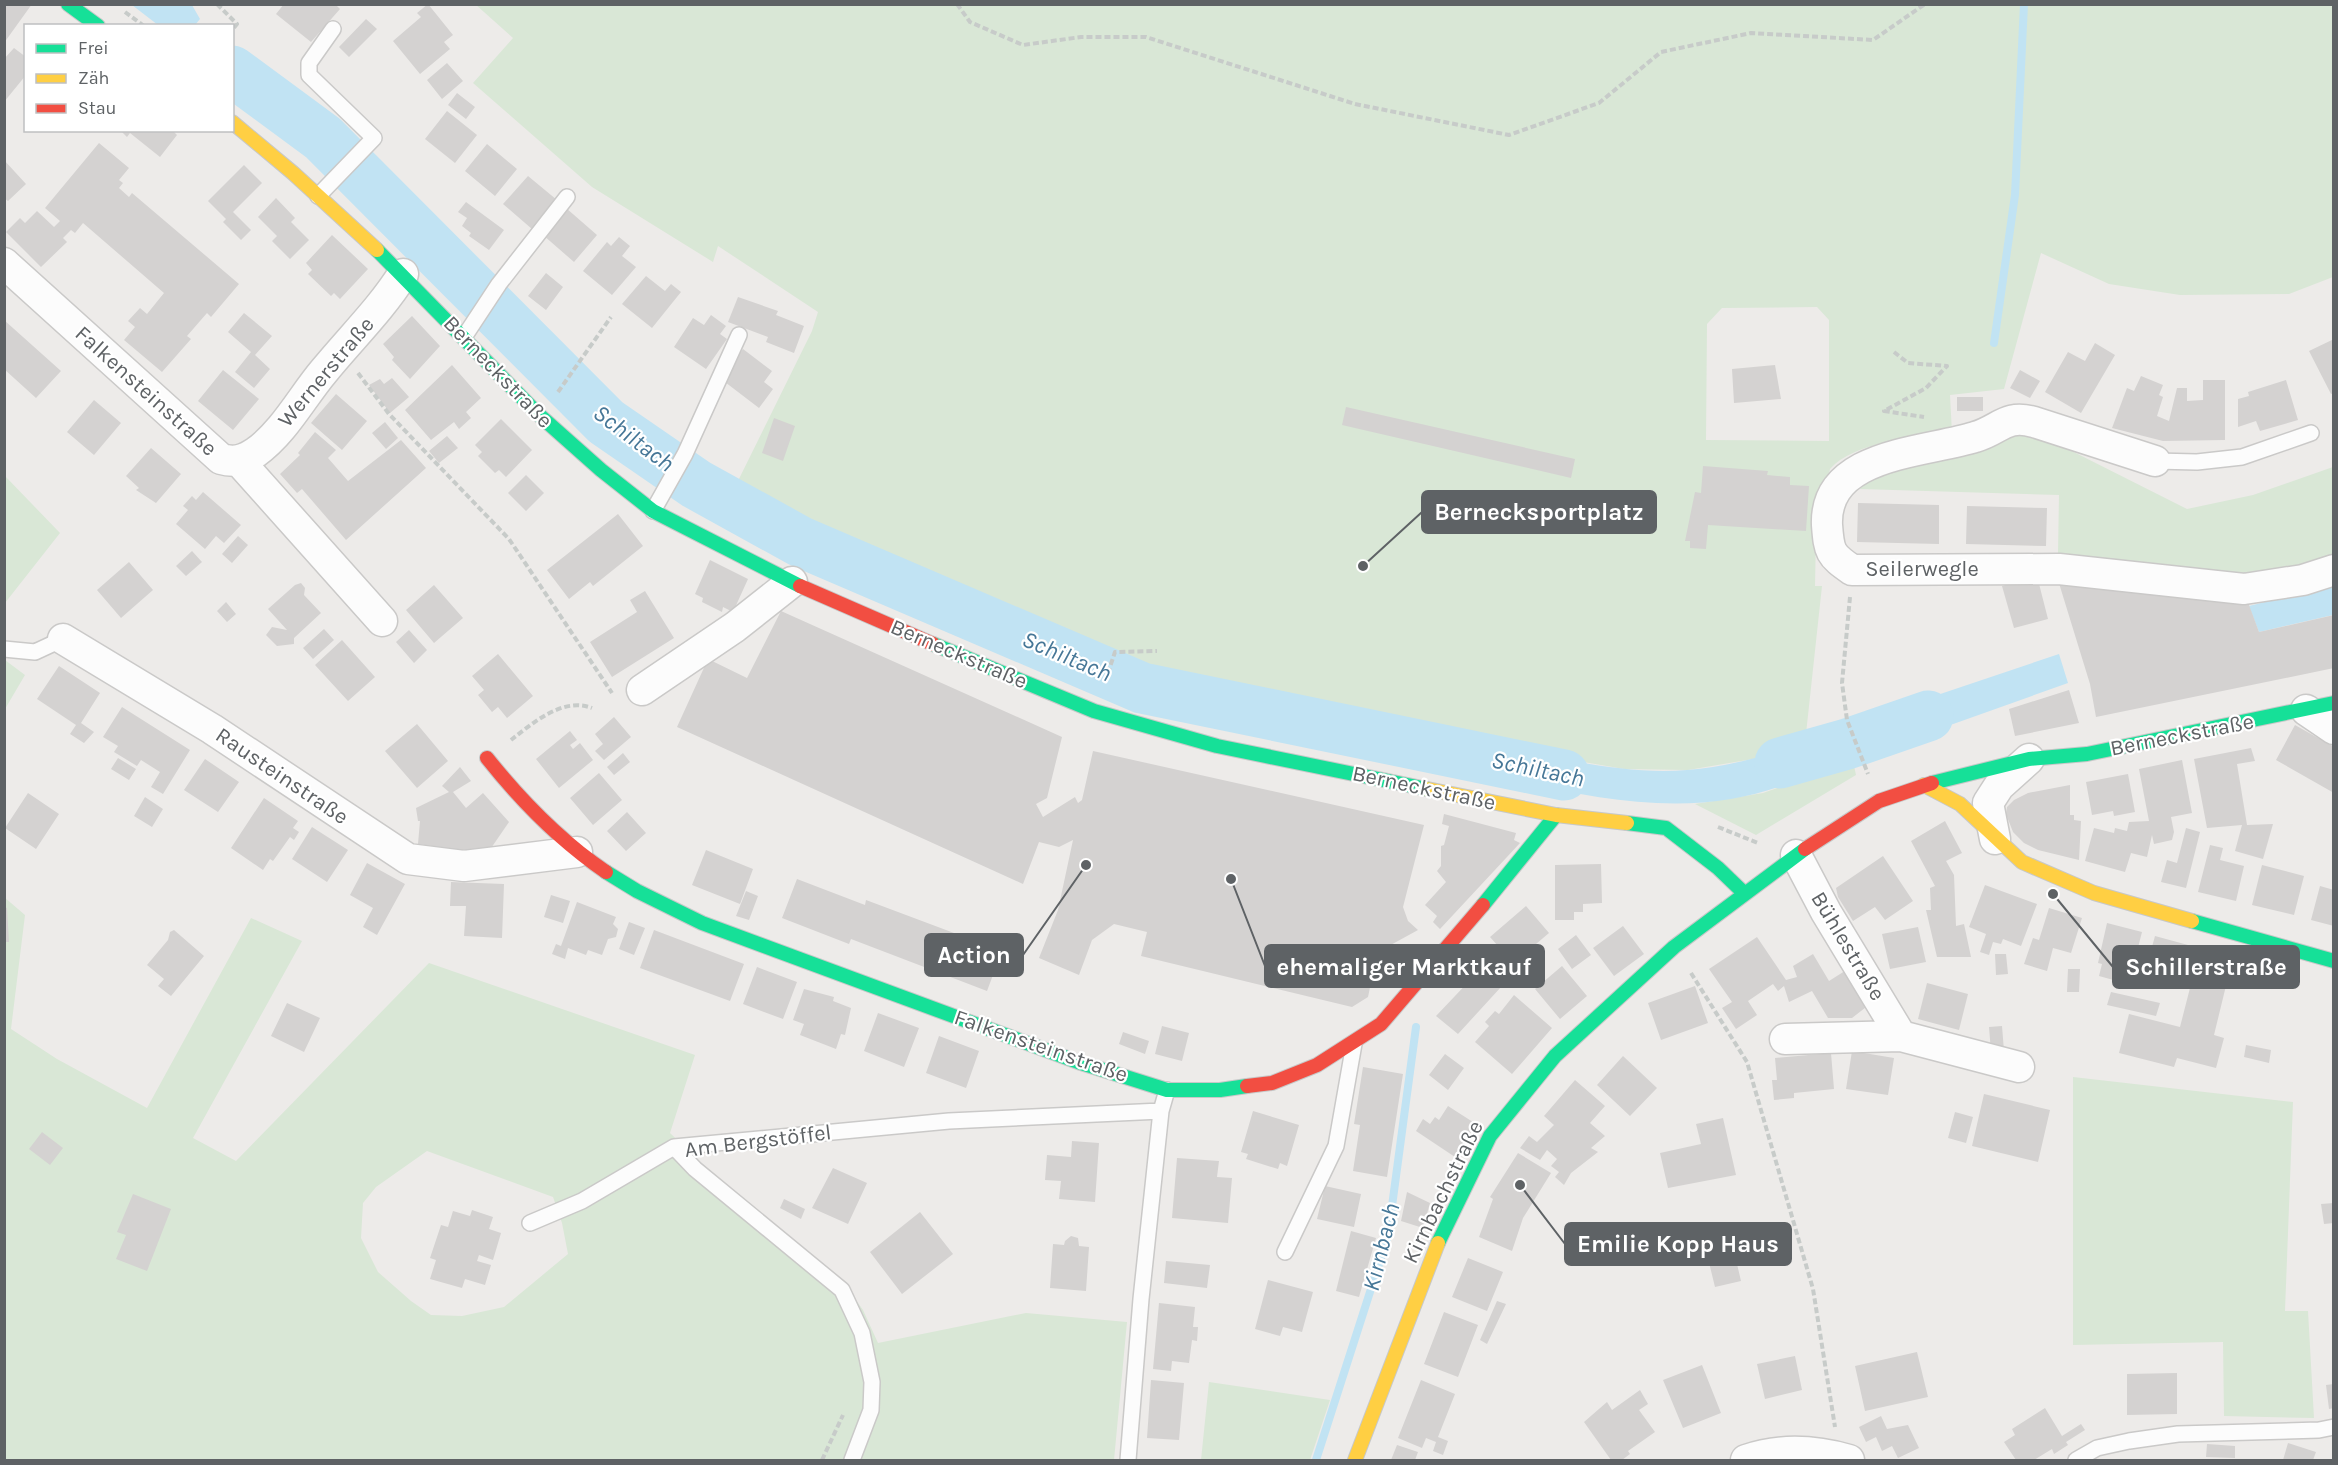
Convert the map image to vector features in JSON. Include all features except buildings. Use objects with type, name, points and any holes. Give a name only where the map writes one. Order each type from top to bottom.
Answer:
[{"type":"main road","points":[[68,4],[95,24]]},
{"type":"main road","name":"Berneckstraße","points":[[234,124],[318,196],[403,274],[569,443],[653,511],[792,582],[922,640],[1094,711],[1217,746],[1556,815],[1666,828],[1718,868],[1745,894],[1796,855],[1879,801],[1924,785],[2029,759],[2087,754],[2320,707]]},
{"type":"main road","name":"Falkensteinstraße","points":[[487,758],[518,799],[544,826],[600,871],[652,901],[702,923],[1078,1062],[1167,1090],[1220,1090],[1272,1083],[1317,1065],[1381,1024],[1470,921],[1556,815]]},
{"type":"main road","points":[[1924,785],[1960,804],[2022,862],[2094,893],[2334,961]]},
{"type":"main road","name":"Kirnbachstraße","points":[[1355,1461],[1443,1231],[1490,1136],[1555,1056],[1674,947],[1745,894]]},
{"type":"street","name":"Falkensteinstraße","points":[[4,263],[221,459],[239,461],[382,621]]},
{"type":"street","name":"Wernerstraße","points":[[239,461],[268,441],[388,297],[403,274]]},
{"type":"street","name":"Seilerwegle","points":[[2155,461],[2021,418],[2009,419],[1977,437],[1882,460],[1849,473],[1834,490],[1827,516],[1829,550],[1836,559],[1852,570],[2059,569],[2244,589],[2303,580],[2334,570]]},
{"type":"street","points":[[628,693],[735,627],[792,582]]},
{"type":"street","name":"Rausteinstraße","points":[[63,639],[212,729],[408,859],[464,866],[577,852]]},
{"type":"street","points":[[2320,707],[2334,729]]},
{"type":"street","points":[[1995,839],[1988,803],[1999,786],[2029,759]]},
{"type":"street","name":"Bühlestraße","points":[[1796,855],[1826,912],[1901,1036]]},
{"type":"street","name":"Bühlestraße","points":[[1785,1039],[1901,1036],[2019,1067]]},
{"type":"street","points":[[1746,1461],[1770,1452],[1821,1452],[1844,1459]]},
{"type":"lane","points":[[318,196],[374,138],[309,75],[309,63],[333,29]]},
{"type":"lane","points":[[464,337],[499,284],[567,197]]},
{"type":"lane","points":[[653,511],[685,454],[739,335]]},
{"type":"lane","name":"Seilerwegle","points":[[2155,461],[2197,462],[2242,457],[2311,433]]},
{"type":"lane","name":"Rausteinstraße","points":[[4,649],[35,652],[63,639]]},
{"type":"lane","points":[[1285,1252],[1336,1146],[1355,1041]]},
{"type":"lane","points":[[1128,1461],[1141,1299],[1161,1111],[1167,1090]]},
{"type":"lane","name":"Am Bergstöffel","points":[[674,1147],[949,1120],[1161,1111]]},
{"type":"lane","points":[[530,1223],[582,1201],[674,1147]]},
{"type":"lane","name":"Am Bergstöffel","points":[[674,1147],[695,1169],[842,1290],[862,1333],[872,1382],[871,1410],[852,1461]]},
{"type":"lane","points":[[2076,1461],[2097,1448],[2139,1439],[2178,1434],[2319,1430],[2334,1427]]},
{"type":"path","points":[[115,4],[141,24]]},
{"type":"path","points":[[218,4],[237,24],[234,28]]},
{"type":"path","points":[[957,4],[970,22],[1023,45],[1081,38],[1146,37],[1355,104],[1509,135],[1599,103],[1661,52],[1751,33],[1873,40],[1925,4]]},
{"type":"path","points":[[552,399],[611,316]]},
{"type":"path","points":[[342,352],[389,414],[509,539],[628,693]]},
{"type":"path","points":[[1894,352],[1908,363],[1947,366],[1926,388],[1884,411],[1926,418]]},
{"type":"path","points":[[1852,570],[1842,682],[1847,720],[1861,759]]},
{"type":"path","points":[[1102,691],[1115,652],[1157,651]]},
{"type":"path","points":[[487,758],[524,730],[564,705],[580,704],[592,708]]},
{"type":"path","points":[[1858,780],[1867,774]]},
{"type":"path","points":[[1709,822],[1745,839],[1763,843]]},
{"type":"path","points":[[1674,947],[1747,1062],[1813,1289],[1844,1459]]},
{"type":"green space","points":[[475,4],[2333,5],[2333,277],[2289,294],[2180,295],[2109,284],[2041,253],[2004,389],[1950,395],[1952,433],[1922,436],[1870,447],[1854,452],[1830,469],[1816,535],[1815,586],[1822,586],[1805,743],[1753,759],[1688,770],[1624,769],[1497,747],[1163,678],[735,487],[812,331],[818,312],[718,246],[713,262],[592,187],[473,83],[513,38]],"holes":[[[1817,307],[1829,320],[1829,441],[1706,440],[1707,324],[1722,308]]]},
{"type":"green space","points":[[2015,433],[2040,435],[2187,509],[2253,495],[2333,467],[2333,562],[2286,572],[2243,575],[2190,573],[2137,566],[2058,553],[2059,495],[1860,489],[1868,479]]},
{"type":"green space","points":[[5,476],[60,533],[5,603]]},
{"type":"green space","points":[[5,660],[25,675],[5,709]]},
{"type":"green space","points":[[1853,761],[1856,775],[1756,835],[1695,804],[1763,793]]},
{"type":"green space","points":[[4,897],[25,915],[11,1029],[57,1059],[147,1108],[251,918],[302,941],[193,1138],[236,1161],[429,963],[695,1055],[670,1133],[699,1161],[846,1286],[863,1310],[878,1343],[1026,1313],[1127,1322],[1114,1460],[5,1460]],"holes":[[[427,1151],[553,1197],[562,1223],[568,1254],[504,1307],[462,1316],[431,1315],[411,1301],[378,1272],[361,1238],[363,1203],[376,1187]]]},
{"type":"green space","points":[[2073,1077],[2293,1102],[2285,1311],[2308,1311],[2314,1418],[2224,1416],[2223,1342],[2073,1345]]},
{"type":"green space","points":[[1209,1382],[1330,1400],[1310,1460],[1201,1460]]},
{"type":"water","points":[[132,5],[192,5],[200,19],[196,24],[157,24]]},
{"type":"water","points":[[2333,585],[2333,615],[2259,632],[2249,606]]},
{"type":"water","points":[[2059,654],[2068,683],[1869,754],[1857,722]]},
{"type":"water","points":[[1842,730],[1853,761],[1778,787],[1731,799],[1671,804],[1641,802],[1581,794],[1492,777],[1497,747],[1616,768],[1687,770],[1747,760]]},
{"type":"waterway","points":[[1994,343],[2015,195],[2024,4]]},
{"type":"waterway","name":"Schiltach","points":[[234,72],[323,138],[606,422],[696,484],[801,542],[1142,688],[1564,775]]},
{"type":"waterway","name":"Schiltach","points":[[1780,763],[1847,744],[1928,716]]},
{"type":"waterway","name":"Kirnbach","points":[[1316,1460],[1388,1236],[1416,1027]]},
{"type":"traffic: fast","points":[[68,4],[95,24]]},
{"type":"traffic: fast","points":[[377,250],[538,414],[601,470],[653,511],[800,586]]},
{"type":"traffic: fast","points":[[933,644],[1094,711],[1217,746],[1427,789]]},
{"type":"traffic: fast","points":[[1932,783],[2029,759],[2087,754],[2334,703]]},
{"type":"traffic: fast","points":[[1483,905],[1556,815]]},
{"type":"traffic: fast","points":[[1627,823],[1666,828],[1718,868],[1745,894]]},
{"type":"traffic: fast","points":[[1438,1243],[1490,1136],[1555,1056],[1674,947],[1805,849]]},
{"type":"traffic: fast","points":[[606,872],[637,891],[702,923],[1078,1062],[1167,1090],[1220,1090],[1247,1086]]},
{"type":"traffic: fast","points":[[2192,921],[2334,961]]},
{"type":"traffic: slow","points":[[234,124],[293,173],[377,250]]},
{"type":"traffic: slow","points":[[1924,785],[1960,804],[2022,862],[2094,893],[2192,921]]},
{"type":"traffic: slow","points":[[1427,789],[1556,815],[1627,823]]},
{"type":"traffic: slow","points":[[1355,1460],[1438,1243]]},
{"type":"traffic: jam","points":[[800,586],[933,644]]},
{"type":"traffic: jam","points":[[487,758],[542,820],[572,847],[606,872]]},
{"type":"traffic: jam","points":[[1805,849],[1879,801],[1932,783]]},
{"type":"traffic: jam","points":[[1247,1086],[1272,1083],[1317,1065],[1381,1024],[1483,905]]},
{"type":"place","name":"Bernecksportplatz","points":[[1363,566]]},
{"type":"place","name":"Action","points":[[1086,865]]},
{"type":"place","name":"ehemaliger Marktkauf","points":[[1231,879]]},
{"type":"place","name":"Schillerstraße","points":[[2053,894]]},
{"type":"place","name":"Emilie Kopp Haus","points":[[1520,1185]]}]
